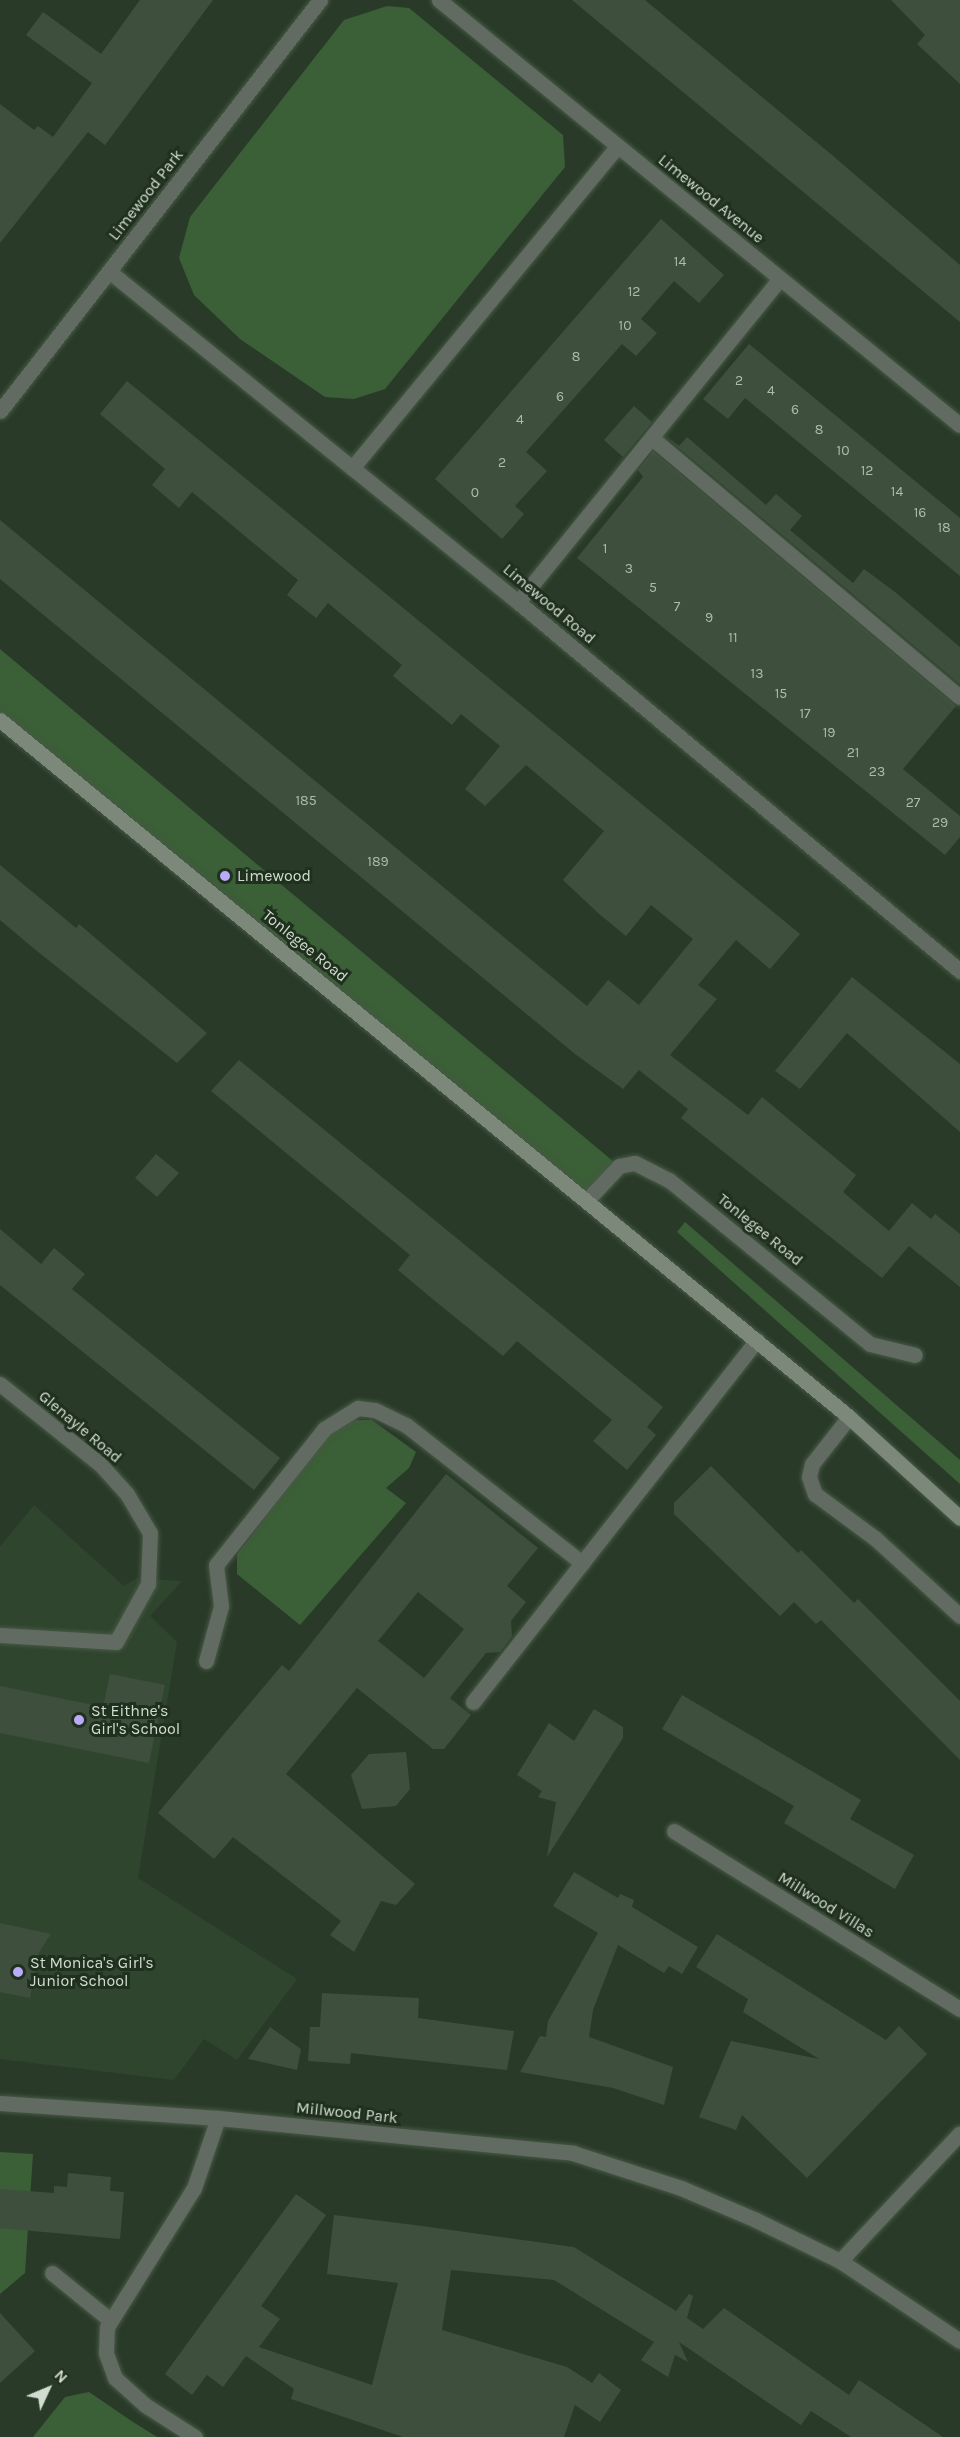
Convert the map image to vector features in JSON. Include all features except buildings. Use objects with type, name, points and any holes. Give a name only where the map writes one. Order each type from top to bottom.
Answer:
[{"type":"main road","name":"Tonlegee Road","points":[[0,720],[757,1340],[849,1417],[960,1518]]},
{"type":"street","name":"Limewood Park","points":[[0,411],[320,0]]},
{"type":"street","name":"Limewood Avenue","points":[[439,0],[960,424]]},
{"type":"street","points":[[353,467],[618,146]]},
{"type":"street","name":"Limewood Road","points":[[110,272],[518,602],[960,971]]},
{"type":"street","points":[[518,602],[780,279]]},
{"type":"street","points":[[652,438],[960,697]]},
{"type":"street","name":"Tonlegee Road","points":[[587,1200],[619,1166],[635,1163],[669,1180],[870,1344],[915,1355]]},
{"type":"street","points":[[473,1702],[757,1340]]},
{"type":"street","name":"Glenayle Road","points":[[0,1384],[100,1464],[128,1494],[150,1533],[148,1584],[116,1642],[0,1635]]},
{"type":"street","points":[[206,1661],[221,1606],[216,1565],[324,1429],[358,1408],[406,1425],[582,1563]]},
{"type":"street","points":[[849,1417],[812,1464],[809,1477],[815,1494],[876,1539],[960,1616]]},
{"type":"street","name":"Millwood Villas","points":[[674,1831],[960,2008]]},
{"type":"street","name":"Millwood Park","points":[[0,2103],[218,2118],[573,2153],[681,2188],[840,2261],[960,2341]]},
{"type":"street","points":[[195,2437],[145,2405],[116,2378],[106,2353],[111,2320],[194,2188],[218,2118]]},
{"type":"street","points":[[840,2261],[960,2133]]},
{"type":"street","points":[[52,2272],[111,2320]]},
{"type":"shaded area","points":[[387,6],[409,8],[563,135],[565,167],[385,389],[354,399],[325,397],[240,339],[194,295],[179,258],[190,217],[344,20]]},
{"type":"shaded area","points":[[0,649],[626,1172],[609,1176],[582,1196],[0,720]]},
{"type":"shaded area","points":[[685,1222],[960,1460],[960,1484],[677,1232]]},
{"type":"shaded area","points":[[355,1420],[372,1420],[416,1452],[409,1468],[386,1488],[406,1503],[300,1625],[237,1574],[237,1554],[328,1436]]},
{"type":"shaded area","points":[[34,1505],[124,1586],[137,1578],[182,1581],[150,1616],[177,1642],[138,1878],[297,1979],[237,2060],[204,2039],[174,2080],[0,2059],[0,1547]]},
{"type":"shaded area","points":[[0,2152],[33,2154],[25,2273],[0,2294]]},
{"type":"shaded area","points":[[89,2392],[157,2437],[33,2437],[65,2397]]},
{"type":"place","name":"Limewood","points":[[225,876]]},
{"type":"place","name":"St Eithne's Girl's School","points":[[79,1720]]},
{"type":"place","name":"St Monica's Girl's Junior School","points":[[18,1972]]}]
